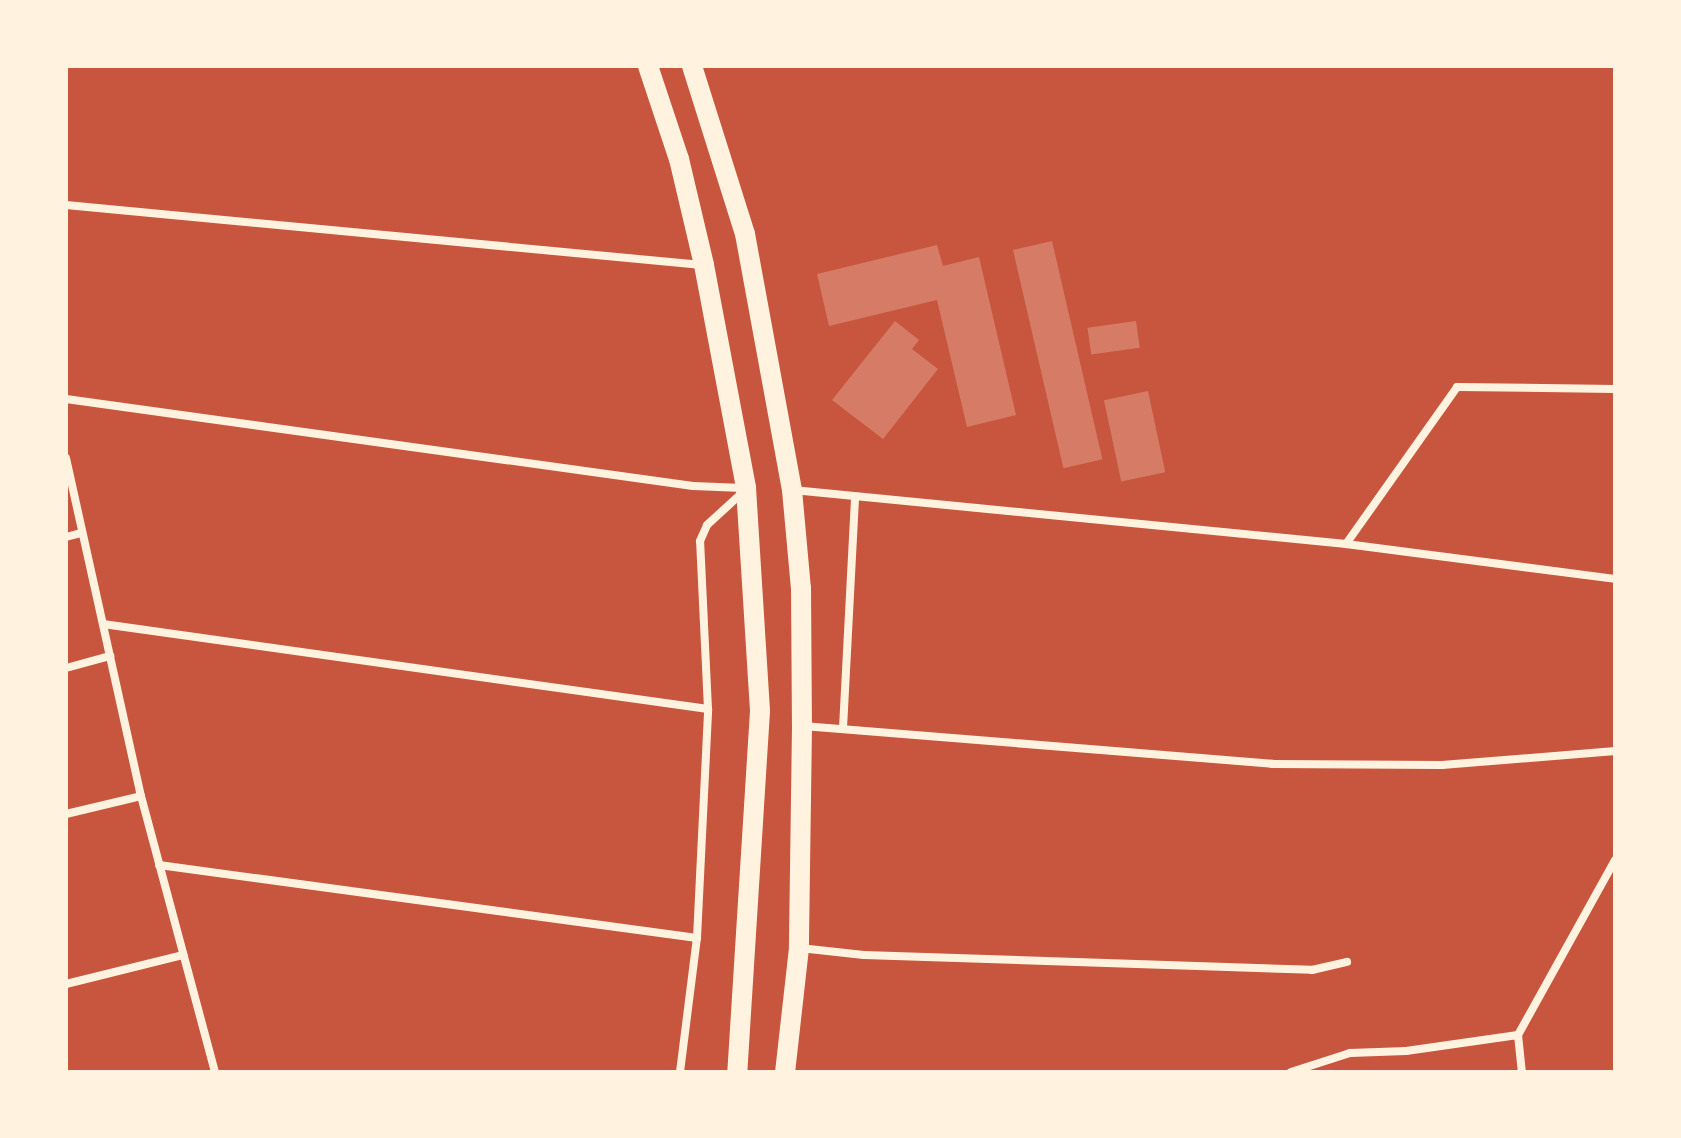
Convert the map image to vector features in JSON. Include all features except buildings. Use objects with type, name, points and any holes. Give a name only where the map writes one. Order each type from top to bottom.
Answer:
[{"type":"main road","points":[[648,66],[679,159],[704,265],[746,488],[760,711],[737,1072]]},
{"type":"main road","points":[[692,66],[745,234],[792,490],[801,588],[802,726],[799,948],[785,1072]]},
{"type":"street","points":[[66,205],[704,265]]},
{"type":"street","points":[[1346,544],[1457,387],[1615,389]]},
{"type":"street","points":[[66,399],[693,486],[746,488]]},
{"type":"street","points":[[66,458],[141,796],[215,1072]]},
{"type":"street","points":[[680,1072],[697,938],[708,709],[700,541],[707,525],[746,488]]},
{"type":"street","points":[[792,490],[1346,544],[1615,579]]},
{"type":"street","points":[[843,728],[855,497]]},
{"type":"street","points":[[66,537],[81,533]]},
{"type":"street","points":[[103,624],[708,709]]},
{"type":"street","points":[[66,668],[110,656]]},
{"type":"street","points":[[802,726],[1272,764],[1442,765],[1615,751]]},
{"type":"street","points":[[66,814],[141,796]]},
{"type":"street","points":[[1522,1072],[1518,1035],[1615,860]]},
{"type":"street","points":[[159,865],[697,938]]},
{"type":"street","points":[[799,948],[864,955],[1312,970],[1347,962]]},
{"type":"street","points":[[66,984],[183,955]]},
{"type":"street","points":[[1291,1072],[1350,1053],[1406,1051],[1518,1035]]}]
